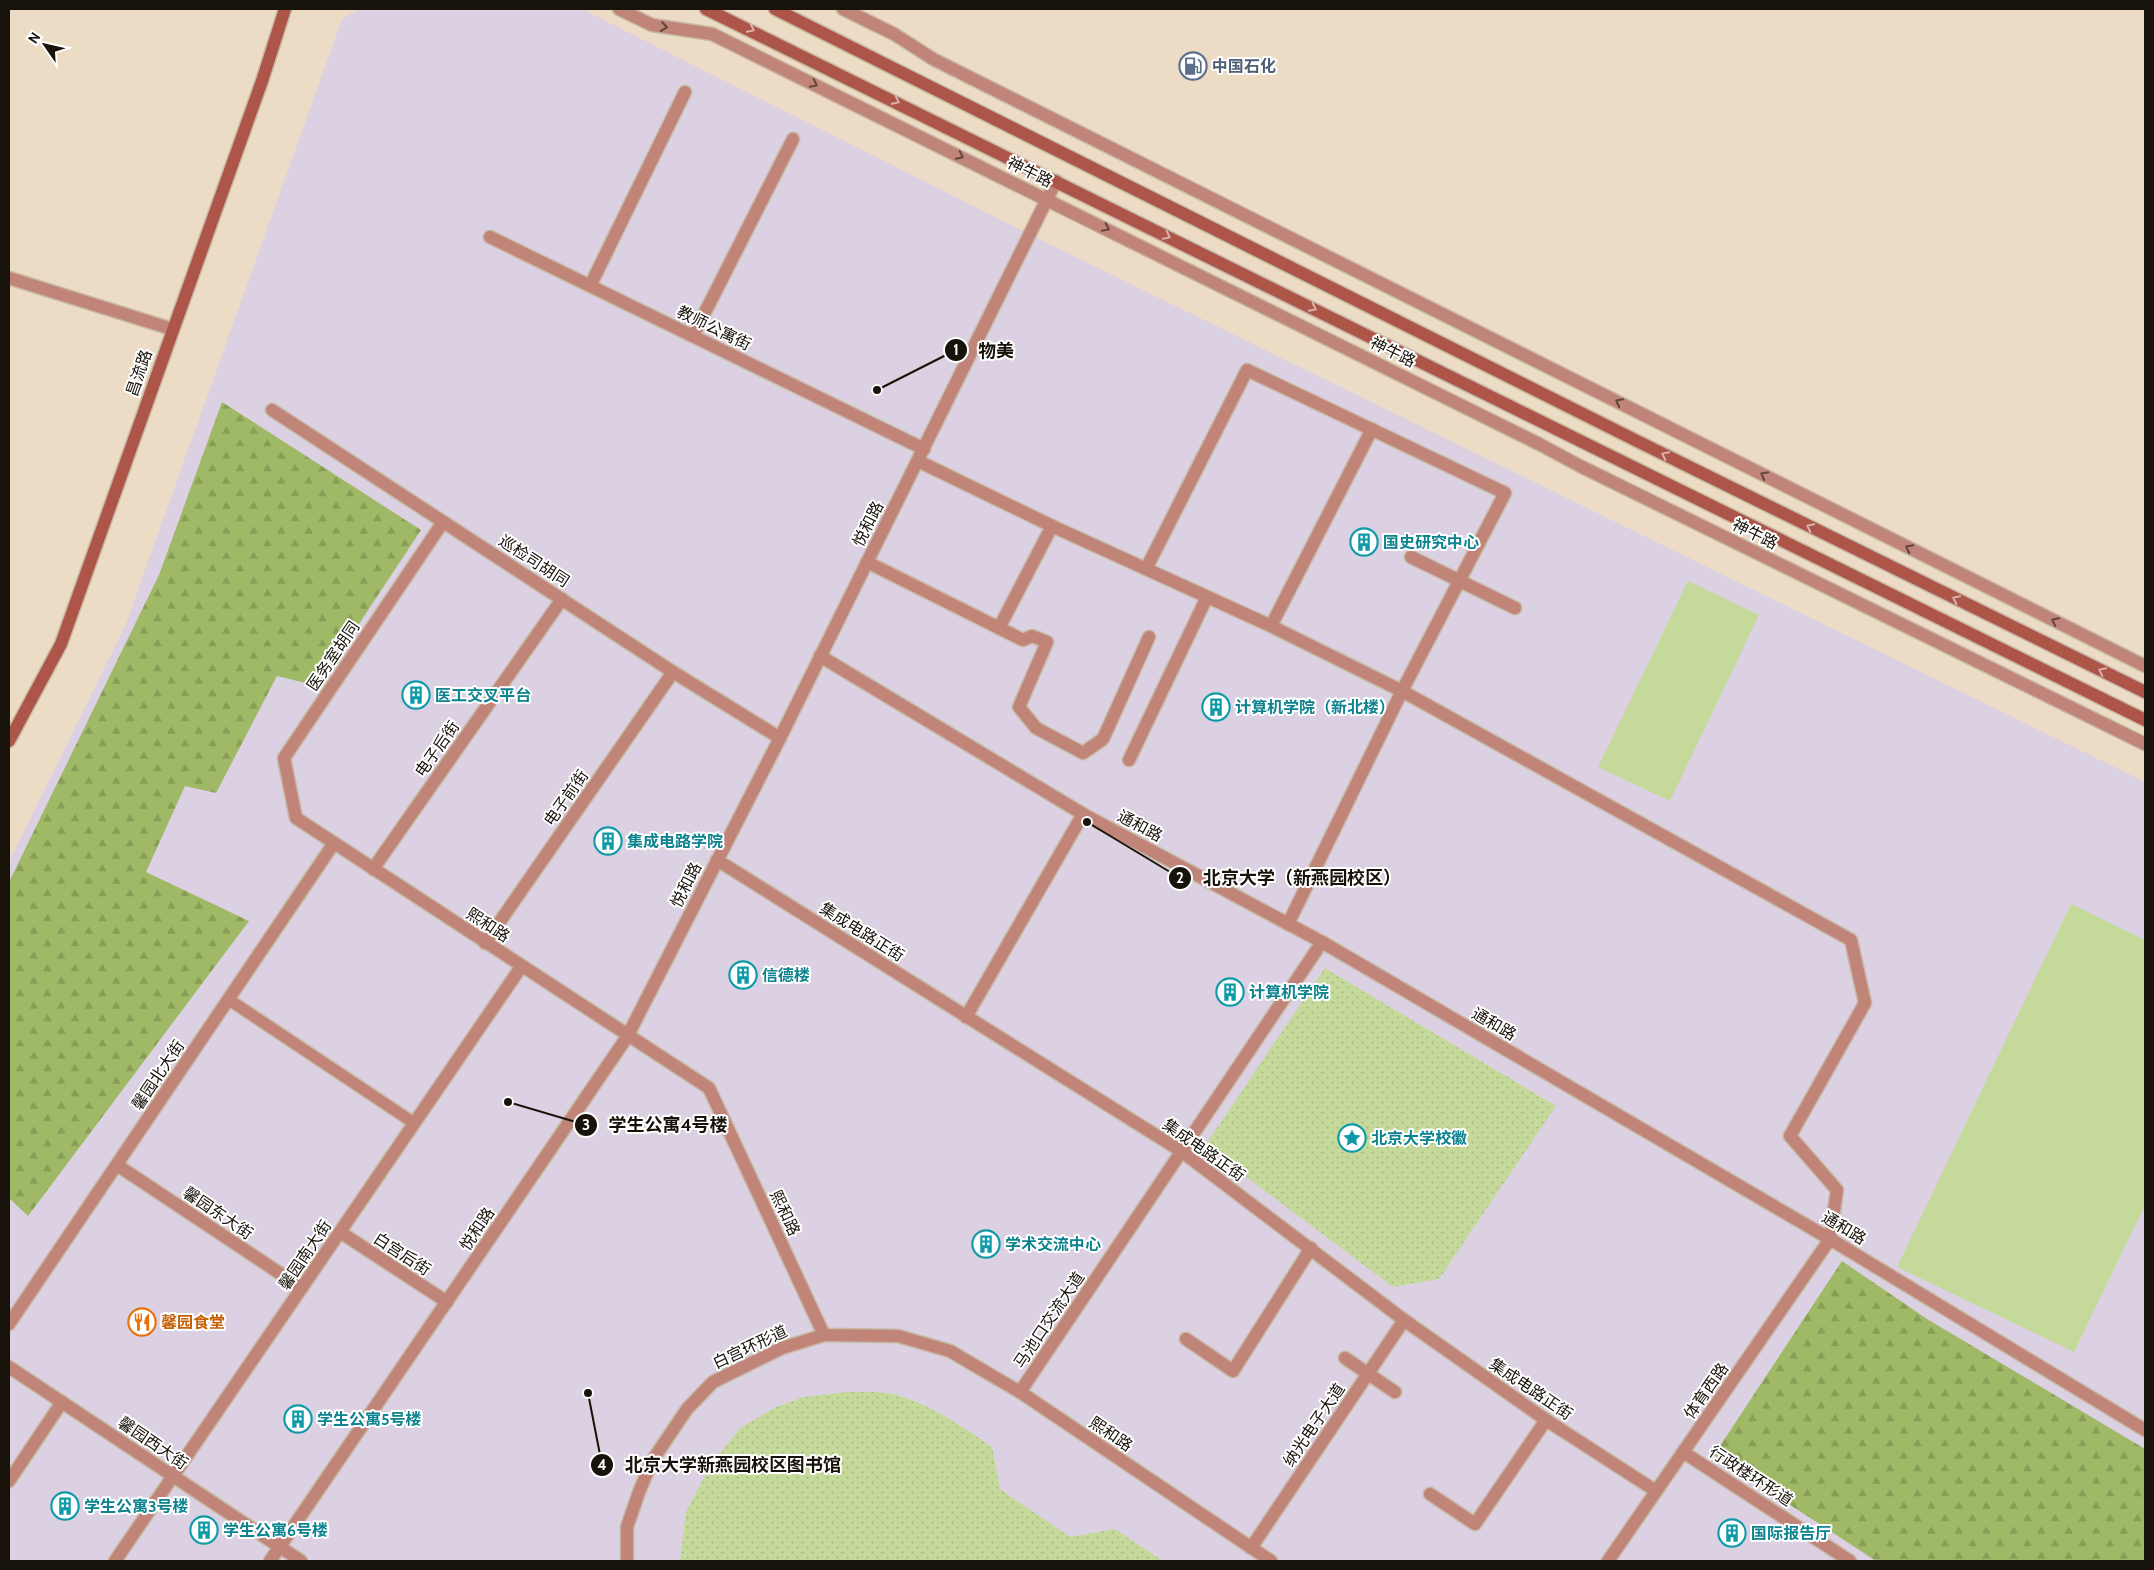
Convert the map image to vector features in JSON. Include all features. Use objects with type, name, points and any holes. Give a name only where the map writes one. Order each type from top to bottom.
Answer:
[{"type":"main road","name":"昌流路","points":[[9,742],[61,644],[262,81],[285,9]]},
{"type":"main road","name":"神牛路","points":[[706,9],[2145,720]]},
{"type":"main road","name":"神牛路","points":[[775,9],[1637,441],[2145,692]]},
{"type":"street","name":"神牛路","points":[[619,9],[652,25],[712,34],[1047,199],[1580,466],[2145,744]]},
{"type":"street","points":[[843,9],[894,34],[932,59],[2145,666]]},
{"type":"street","points":[[591,284],[685,92]]},
{"type":"street","points":[[693,336],[794,138]]},
{"type":"street","name":"悦和路","points":[[270,1561],[627,1037],[780,738],[1056,181]]},
{"type":"street","name":"教师公寓街","points":[[490,236],[591,284],[693,336],[1052,526],[1271,626],[1402,691],[1851,940],[1865,1003],[1790,1136],[1837,1190],[1830,1239]]},
{"type":"street","points":[[9,278],[172,329]]},
{"type":"street","points":[[1146,569],[1247,370],[1505,493],[1402,691],[1288,924]]},
{"type":"street","name":"巡检司胡同","points":[[272,410],[673,672],[780,738]]},
{"type":"street","points":[[1271,626],[1372,429]]},
{"type":"street","name":"医务室胡同","points":[[296,818],[284,758],[443,522]]},
{"type":"street","points":[[999,628],[1052,526]]},
{"type":"street","points":[[1411,557],[1516,608]]},
{"type":"street","points":[[867,562],[1023,640],[1032,636],[1047,642],[1019,707],[1036,728],[1083,753],[1103,739],[1150,637]]},
{"type":"street","points":[[1129,760],[1207,597]]},
{"type":"street","name":"电子后街","points":[[373,869],[562,599]]},
{"type":"street","name":"通和路","points":[[820,656],[1083,814],[1322,942],[1830,1239],[2145,1430]]},
{"type":"street","name":"电子前街","points":[[485,943],[673,672]]},
{"type":"street","points":[[966,1017],[1083,814]]},
{"type":"street","name":"熙和路","points":[[296,818],[627,1037],[709,1088],[824,1335],[898,1336],[950,1351],[1020,1392],[1271,1561]]},
{"type":"street","name":"馨园北大街","points":[[9,1324],[334,843]]},
{"type":"street","name":"集成电路正街","points":[[717,860],[1181,1151],[1404,1320],[1546,1420],[1656,1491]]},
{"type":"street","name":"马池口交流大道","points":[[1020,1392],[1322,942]]},
{"type":"street","name":"馨园南大街","points":[[115,1561],[521,967]]},
{"type":"street","name":"馨园东大街","points":[[117,1164],[302,1288]]},
{"type":"street","name":"白宫后街","points":[[340,1232],[447,1302]]},
{"type":"street","name":"体育西路","points":[[1608,1561],[1830,1239]]},
{"type":"street","points":[[1186,1339],[1233,1371],[1311,1248]]},
{"type":"street","name":"纳光电子大道","points":[[1251,1548],[1404,1320]]},
{"type":"street","name":"白宫环形道","points":[[627,1561],[627,1528],[639,1492],[652,1461],[687,1409],[713,1382],[782,1348],[824,1335]]},
{"type":"street","points":[[1345,1358],[1395,1392]]},
{"type":"street","name":"馨园西大街","points":[[9,1367],[300,1561]]},
{"type":"street","points":[[9,1480],[62,1402]]},
{"type":"street","points":[[1430,1494],[1476,1524],[1546,1420]]},
{"type":"street","name":"行政楼环形道","points":[[1683,1452],[1850,1561]]},
{"type":"lane","points":[[228,999],[414,1124]]},
{"type":"shaded area","points":[[359,9],[582,9],[1031,235],[2145,782],[2145,1561],[9,1561],[9,862],[125,626],[342,19]]},
{"type":"green space","points":[[222,402],[421,530],[318,686],[277,676],[216,793],[185,786],[146,872],[249,921],[28,1216],[9,1198],[9,882],[159,575]]},
{"type":"green space","points":[[1688,581],[1759,615],[1670,801],[1598,767]]},
{"type":"green space","points":[[2071,904],[2145,940],[2145,1205],[2074,1352],[1897,1267]]},
{"type":"green space","points":[[1325,968],[1556,1106],[1439,1279],[1393,1287],[1205,1146]]},
{"type":"green space","points":[[1842,1261],[1927,1319],[2145,1449],[2145,1561],[1876,1561],[1714,1455]]},
{"type":"green space","points":[[848,1392],[877,1392],[900,1396],[942,1414],[992,1447],[1000,1489],[1070,1537],[1115,1529],[1163,1561],[680,1561],[686,1512],[710,1466],[740,1428],[776,1407],[803,1397]]},
{"type":"place","name":"中国石化","points":[[1193,66]]},
{"type":"place","name":"物美","points":[[877,390]]},
{"type":"place","name":"国史研究中心","points":[[1364,542]]},
{"type":"place","name":"医工交叉平台","points":[[416,695]]},
{"type":"place","name":"计算机学院（新北楼）","points":[[1216,707]]},
{"type":"place","name":"北京大学（新燕园校区）","points":[[1087,822]]},
{"type":"place","name":"集成电路学院","points":[[608,841]]},
{"type":"place","name":"信德楼","points":[[743,975]]},
{"type":"place","name":"计算机学院","points":[[1230,992]]},
{"type":"place","name":"学生公寓4号楼","points":[[508,1102]]},
{"type":"place","name":"北京大学校徽","points":[[1352,1138]]},
{"type":"place","name":"学术交流中心","points":[[986,1244]]},
{"type":"place","name":"馨园食堂","points":[[142,1322]]},
{"type":"place","name":"北京大学新燕园校区图书馆","points":[[588,1393]]},
{"type":"place","name":"学生公寓5号楼","points":[[298,1419]]},
{"type":"place","name":"学生公寓3号楼","points":[[65,1506]]},
{"type":"place","name":"学生公寓6号楼","points":[[204,1530]]},
{"type":"place","name":"国际报告厅","points":[[1732,1533]]}]
